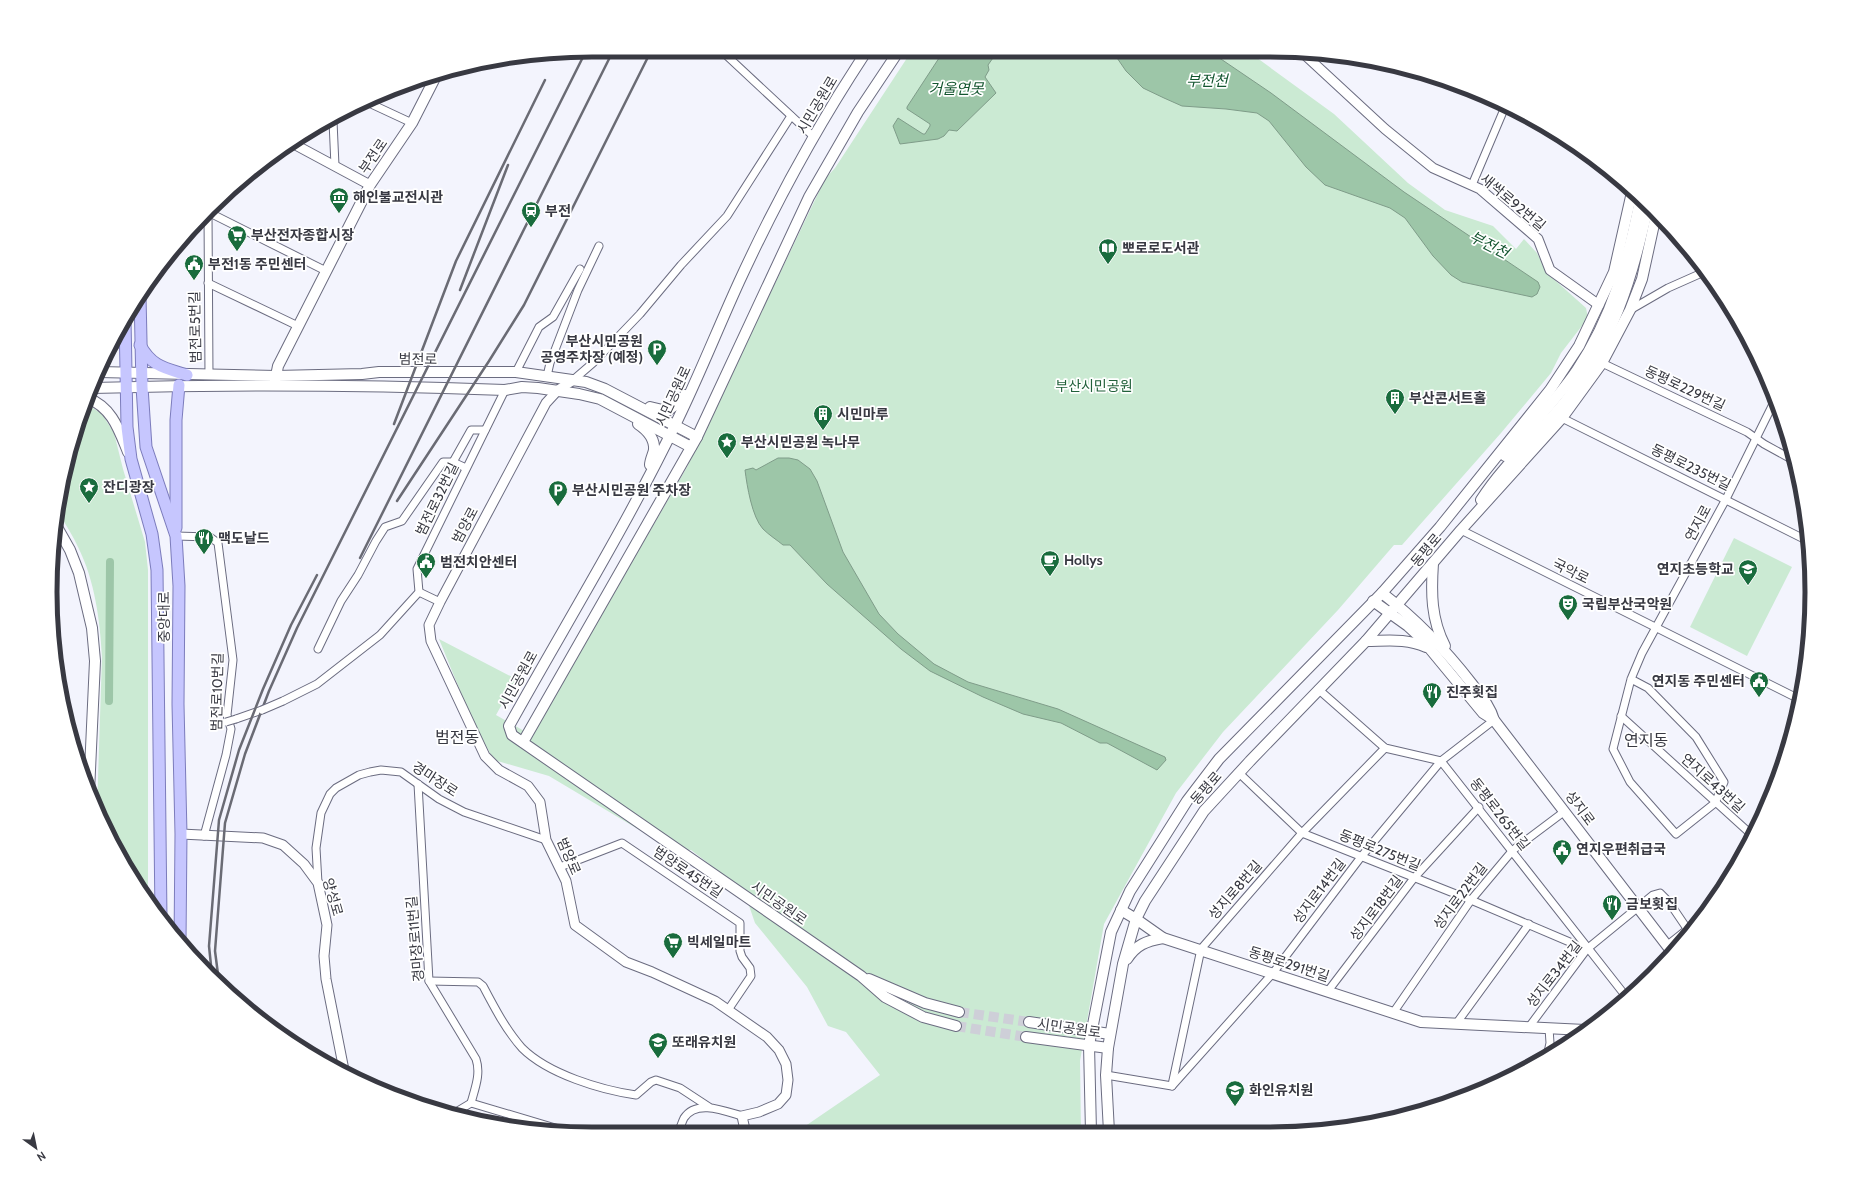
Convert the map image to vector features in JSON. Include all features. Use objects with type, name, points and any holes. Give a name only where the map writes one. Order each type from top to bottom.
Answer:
[{"type":"main road","name":"시민공원로","points":[[863,57],[814,138],[780,200],[739,281],[675,426],[509,726],[512,735],[861,976],[885,997],[922,1017],[956,1026]]},
{"type":"main road","points":[[523,742],[697,437],[809,197],[858,112],[895,57]]},
{"type":"main road","name":"부전로","points":[[275,380],[278,366],[370,185],[412,123],[433,81]]},
{"type":"main road","points":[[1440,527],[1550,390],[1579,346],[1614,272],[1631,197]]},
{"type":"main road","points":[[1461,530],[1493,481],[1559,401],[1590,350],[1612,305],[1623,274],[1639,205]]},
{"type":"main road","points":[[1440,527],[1585,374],[1612,326],[1630,280],[1647,213]]},
{"type":"main road","points":[[1461,530],[1562,418],[1602,363],[1630,310],[1642,279],[1655,221]]},
{"type":"main road","name":"중앙대로","points":[[140,306],[141,373],[146,447],[176,536],[179,586],[178,704],[181,834],[180,933]]},
{"type":"main road","name":"중앙대로","points":[[125,331],[127,427],[131,459],[152,534],[157,570],[161,908]]},
{"type":"main road","points":[[140,345],[152,361],[160,367],[187,375]]},
{"type":"main road","name":"범전로","points":[[105,372],[209,375],[371,386],[505,390],[522,387],[558,390],[600,400],[691,447]]},
{"type":"main road","name":"범전로","points":[[98,388],[275,380],[379,372],[516,372],[586,382],[605,389],[697,437]]},
{"type":"main road","points":[[176,536],[176,420],[179,385]]},
{"type":"main road","points":[[639,407],[650,407],[667,411],[680,402],[693,387]]},
{"type":"main road","points":[[93,400],[100,404],[116,423],[131,459]]},
{"type":"main road","points":[[628,414],[635,423],[647,432],[653,440],[654,450],[650,460],[651,471]]},
{"type":"main road","name":"동평로","points":[[1091,1127],[1089,1045],[1091,1031],[1111,932],[1130,891],[1164,836],[1204,778],[1219,760],[1382,593],[1440,527]]},
{"type":"main road","name":"동평로","points":[[1110,1127],[1106,1075],[1110,1034],[1124,964],[1136,919],[1145,901],[1179,846],[1204,811],[1318,689],[1366,641],[1461,530]]},
{"type":"main road","points":[[61,534],[79,573],[92,628],[95,661],[90,776]]},
{"type":"main road","name":"성지로","points":[[1433,563],[1432,605],[1437,630],[1450,655],[1490,708],[1494,720],[1669,948]]},
{"type":"main road","name":"성지로","points":[[1382,593],[1397,605],[1450,655]]},
{"type":"main road","name":"성지로","points":[[1373,601],[1408,626],[1429,648],[1483,713],[1494,720]]},
{"type":"main road","points":[[1366,641],[1402,640],[1415,642],[1429,648]]},
{"type":"main road","name":"동평로291번길","points":[[1120,910],[1163,938],[1201,949],[1421,1022],[1577,1030]]},
{"type":"main road","points":[[1124,964],[1131,951],[1137,946],[1163,938]]},
{"type":"main road","name":"시민공원로","points":[[861,976],[926,1003],[959,1012]]},
{"type":"main road","name":"시민공원로","points":[[1028,1022],[1110,1034]]},
{"type":"main road","name":"시민공원로","points":[[1026,1037],[1108,1048]]},
{"type":"street","points":[[728,57],[814,138]]},
{"type":"street","name":"새싹로92번길","points":[[1309,58],[1385,129],[1433,168],[1480,188],[1538,239],[1550,270],[1599,305]]},
{"type":"street","points":[[373,104],[412,123]]},
{"type":"street","points":[[1472,184],[1504,110]]},
{"type":"street","name":"시민공원로","points":[[572,381],[594,362],[640,314],[681,265],[727,216],[791,116]]},
{"type":"street","points":[[333,124],[335,166]]},
{"type":"street","points":[[297,146],[370,185]]},
{"type":"street","points":[[214,214],[326,271]]},
{"type":"street","name":"범전로5번길","points":[[208,220],[209,375]]},
{"type":"street","points":[[547,376],[550,363],[575,297],[599,246]]},
{"type":"street","points":[[516,372],[539,327],[553,317],[580,269]]},
{"type":"street","points":[[1630,310],[1668,288],[1700,274]]},
{"type":"street","points":[[208,283],[298,326]]},
{"type":"street","name":"동평로229번길","points":[[1602,363],[1747,432],[1764,444],[1788,457]]},
{"type":"street","name":"범양로","points":[[572,381],[558,390],[546,403],[440,602],[430,625],[431,640],[485,756],[499,770],[528,786],[540,802],[546,840],[566,881],[574,925],[626,962],[666,978],[715,1001],[767,1037],[779,1050],[786,1064],[788,1080],[786,1095],[778,1104],[759,1112],[742,1116]]},
{"type":"street","name":"범전로32번길","points":[[419,592],[417,569],[505,390]]},
{"type":"street","name":"연지로","points":[[1715,802],[1676,834],[1630,782],[1613,749],[1631,679],[1642,653],[1726,499],[1756,438],[1773,409]]},
{"type":"street","name":"동평로235번길","points":[[1562,418],[1802,538]]},
{"type":"street","points":[[453,462],[471,430],[485,430]]},
{"type":"street","points":[[318,649],[341,602],[385,527],[402,521],[443,462],[453,462],[466,468]]},
{"type":"street","name":"국악로","points":[[1461,530],[1795,697]]},
{"type":"street","name":"범전로10번길","points":[[176,536],[210,537],[215,539],[218,543],[233,660],[227,715],[231,729],[226,755],[204,836]]},
{"type":"street","points":[[226,722],[262,710],[317,684],[380,635],[419,592],[440,602]]},
{"type":"street","points":[[1631,679],[1648,688],[1696,736],[1724,782],[1715,802]]},
{"type":"street","points":[[1318,689],[1385,748],[1441,761]]},
{"type":"street","name":"연지로43번길","points":[[1621,716],[1748,832]]},
{"type":"street","name":"성지로14번길","points":[[1172,1086],[1273,973],[1361,857],[1441,761],[1494,720]]},
{"type":"street","name":"성지로8번길","points":[[1172,1086],[1201,949],[1302,833],[1385,748]]},
{"type":"street","name":"동평로265번길","points":[[1441,761],[1513,850],[1587,949],[1624,994]]},
{"type":"street","name":"경마장로","points":[[318,883],[316,848],[318,825],[321,813],[330,794],[336,788],[359,775],[381,770],[401,772],[439,799],[464,812],[546,840]]},
{"type":"street","name":"동평로275번길","points":[[1239,773],[1302,833],[1471,900],[1587,949]]},
{"type":"street","name":"경마장로11번길","points":[[418,784],[429,981],[476,1059],[479,1067],[478,1078],[471,1103]]},
{"type":"street","name":"성지로18번길","points":[[1328,991],[1414,878],[1479,807]]},
{"type":"street","name":"성지로22번길","points":[[1393,1013],[1471,900],[1513,850],[1565,811]]},
{"type":"street","name":"양성로","points":[[181,834],[263,838],[283,845],[304,864],[318,883],[327,925],[324,956],[326,979],[343,1065]]},
{"type":"street","name":"범양로45번길","points":[[560,867],[622,843],[740,923],[740,951],[742,957],[750,968],[750,976],[728,1010]]},
{"type":"street","name":"성지로34번길","points":[[1529,1027],[1587,949],[1654,895],[1660,893],[1669,902],[1686,927]]},
{"type":"street","points":[[1456,1024],[1529,924]]},
{"type":"street","points":[[429,981],[478,982],[483,986],[508,1030],[523,1048],[542,1064],[572,1077],[617,1092],[636,1095],[651,1082],[656,1080],[680,1088],[709,1107],[742,1116],[744,1127]]},
{"type":"street","points":[[1549,1028],[1549,1048]]},
{"type":"street","points":[[1106,1075],[1172,1086]]},
{"type":"street","points":[[459,1110],[471,1103],[543,1124]]},
{"type":"street","points":[[680,1127],[684,1118],[692,1111],[709,1107]]},
{"type":"green space","name":"부산시민공원","points":[[908,57],[1256,57],[1334,114],[1408,183],[1445,210],[1493,226],[1516,249],[1524,239],[1537,253],[1547,273],[1586,308],[1588,318],[1561,353],[1551,373],[1501,433],[1402,545],[1394,545],[1338,610],[1223,732],[1176,793],[1104,924],[1080,1061],[1081,1127],[804,1127],[880,1075],[846,1032],[828,1026],[807,987],[755,923],[744,891],[691,850],[673,850],[549,776],[494,760],[474,725],[439,639],[516,679],[496,715],[533,736],[535,729],[687,467],[825,179],[835,168]]},
{"type":"green space","points":[[90,406],[102,414],[114,433],[145,542],[148,570],[148,890],[112,829],[97,796],[102,657],[100,629],[96,601],[89,573],[62,519],[67,488],[75,454]]},
{"type":"green space","points":[[1734,538],[1792,567],[1747,656],[1690,627]]},
{"type":"water","name":"거울연못","points":[[940,57],[994,57],[988,65],[989,70],[985,77],[996,93],[957,131],[949,130],[944,136],[938,139],[900,144],[893,126],[898,118],[923,134],[925,134],[930,126],[930,124],[907,109]]},
{"type":"water","name":"부전천","points":[[1116,57],[1218,57],[1271,93],[1404,192],[1538,282],[1540,287],[1537,294],[1532,297],[1462,282],[1451,275],[1433,256],[1405,218],[1390,208],[1325,185],[1306,167],[1269,121],[1257,113],[1182,106],[1143,88],[1126,71]]},
{"type":"water","points":[[778,458],[798,460],[810,469],[817,481],[843,552],[879,614],[898,634],[934,664],[968,682],[1058,709],[1165,757],[1166,760],[1157,770],[1107,743],[1100,743],[1061,723],[1023,714],[983,697],[930,671],[901,649],[827,584],[790,545],[783,545],[765,531],[759,524],[753,509],[745,470],[753,468],[756,470]]},
{"type":"waterway","points":[[109,701],[110,562]]},
{"type":"tunnel","points":[[959,1012],[1029,1022]]},
{"type":"tunnel","points":[[956,1026],[1026,1037]]},
{"type":"railway","points":[[218,974],[215,951],[225,823],[245,754],[269,691],[297,628],[583,57]]},
{"type":"railway","points":[[360,558],[610,57]]},
{"type":"railway","points":[[397,501],[524,305],[648,57]]},
{"type":"railway","points":[[394,424],[456,261],[545,80]]},
{"type":"railway","points":[[460,290],[508,165]]},
{"type":"railway","points":[[211,967],[209,946],[219,820],[239,750],[263,689],[291,625],[317,575]]},
{"type":"place","name":"해인불교전시관","points":[[339,214]]},
{"type":"place","name":"부전","points":[[531,228]]},
{"type":"place","name":"부산전자종합시장","points":[[237,252]]},
{"type":"place","name":"뽀로로도서관","points":[[1108,265]]},
{"type":"place","name":"부전1동 주민센터","points":[[194,281]]},
{"type":"place","name":"부산시민공원 공영주차장 (예정)","points":[[657,366]]},
{"type":"place","name":"부산콘서트홀","points":[[1395,415]]},
{"type":"place","name":"시민마루","points":[[823,431]]},
{"type":"place","name":"부산시민공원 녹나무","points":[[727,459]]},
{"type":"place","name":"잔디광장","points":[[89,504]]},
{"type":"place","name":"부산시민공원 주차장","points":[[558,507]]},
{"type":"place","name":"맥도날드","points":[[204,555]]},
{"type":"place","name":"Hollys","points":[[1050,577]]},
{"type":"place","name":"범전치안센터","points":[[426,579]]},
{"type":"place","name":"연지초등학교","points":[[1748,586]]},
{"type":"place","name":"국립부산국악원","points":[[1568,621]]},
{"type":"place","name":"연지동 주민센터","points":[[1759,698]]},
{"type":"place","name":"진주횟집","points":[[1432,709]]},
{"type":"place","name":"연지우편취급국","points":[[1562,866]]},
{"type":"place","name":"금보횟집","points":[[1612,921]]},
{"type":"place","name":"빅세일마트","points":[[673,959]]},
{"type":"place","name":"또래유치원","points":[[658,1059]]},
{"type":"place","name":"화인유치원","points":[[1235,1107]]},
{"type":"district","name":"범전동","points":[[457,737]]},
{"type":"district","name":"연지동","points":[[1646,740]]}]
